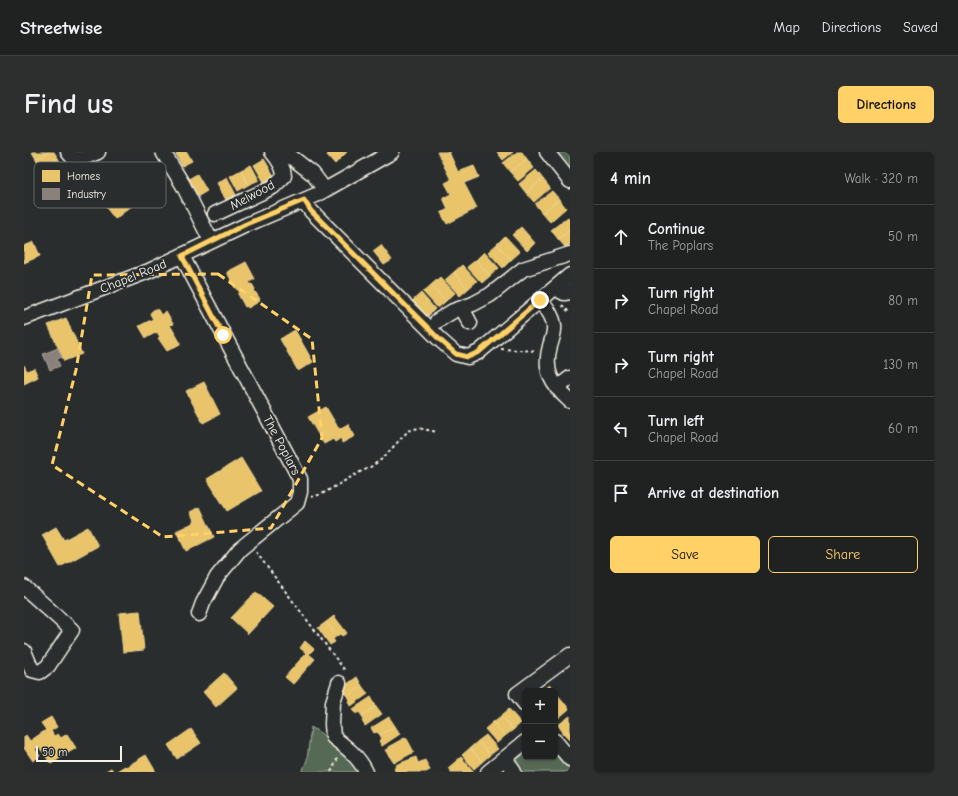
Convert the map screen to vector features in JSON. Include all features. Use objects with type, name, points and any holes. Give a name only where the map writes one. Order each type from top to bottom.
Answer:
[{"type":"street","points":[[68,152],[74,159],[83,158],[98,152]]},
{"type":"street","points":[[163,152],[183,184],[211,241]]},
{"type":"street","name":"Melwood","points":[[215,214],[273,187],[284,176],[284,170],[278,158],[272,152]]},
{"type":"street","points":[[285,152],[313,174],[325,190]]},
{"type":"street","points":[[547,152],[570,181]]},
{"type":"street","name":"Chapel Road","points":[[24,318],[149,272],[246,224],[325,190],[386,154]]},
{"type":"street","points":[[304,200],[311,211],[439,339],[456,354],[468,357],[479,352],[570,274]]},
{"type":"street","points":[[437,321],[453,311],[473,304],[490,294],[523,269],[570,254]]},
{"type":"street","name":"The Poplars","points":[[182,256],[300,479],[300,492],[298,499]]},
{"type":"street","points":[[555,288],[564,293],[570,292]]},
{"type":"street","points":[[540,300],[552,317],[555,326],[547,359],[551,379],[556,388],[570,401]]},
{"type":"street","points":[[462,308],[470,323]]},
{"type":"street","points":[[556,388],[570,378]]},
{"type":"street","points":[[199,614],[203,602],[217,577],[240,549],[297,503],[298,499]]},
{"type":"street","points":[[24,588],[72,630],[48,666],[40,672],[32,670],[24,651]]},
{"type":"street","points":[[521,699],[570,655]]},
{"type":"street","points":[[340,683],[333,702],[333,737],[344,745],[362,763],[366,772]]},
{"type":"street","points":[[488,772],[522,745]]},
{"type":"street","points":[[558,745],[570,759]]},
{"type":"street","points":[[506,758],[514,772]]},
{"type":"path","points":[[493,340],[502,350],[544,351]]},
{"type":"path","points":[[298,499],[322,494],[369,468],[382,459],[408,431],[418,428],[437,432]]},
{"type":"path","points":[[256,552],[347,673],[340,683]]},
{"type":"highlighted area","points":[[218,274],[312,339],[322,438],[271,528],[163,537],[52,465],[76,370],[92,275]]},
{"type":"green space","points":[[551,152],[570,152],[570,176]]},
{"type":"green space","points":[[311,727],[337,744],[363,772],[302,772],[307,760]]},
{"type":"green space","points":[[558,751],[570,766],[570,772],[520,772],[515,761],[522,755],[522,760],[558,760]]},
{"type":"building: Homes","points":[[32,152],[49,152],[36,159]]},
{"type":"building: Homes","points":[[49,152],[54,152],[58,158],[50,162],[38,162],[36,159]]},
{"type":"building: Homes","points":[[179,152],[187,152],[192,161],[182,166],[176,154]]},
{"type":"building: Homes","points":[[330,152],[347,152],[335,164],[327,155]]},
{"type":"building: Homes","points":[[437,152],[449,152],[458,172],[474,166],[479,177],[464,183],[477,208],[447,224],[441,213],[448,209],[443,198],[451,194],[445,183],[451,180]]},
{"type":"building: Homes","points":[[497,152],[513,152],[503,160]]},
{"type":"building: Homes","points":[[517,152],[522,152],[527,159],[510,172],[503,163]]},
{"type":"building: Homes","points":[[58,158],[60,162],[50,162]]},
{"type":"building: Homes","points":[[264,159],[274,176],[264,182],[254,165]]},
{"type":"building: Homes","points":[[527,159],[534,168],[518,181],[510,172]]},
{"type":"building: Homes","points":[[251,165],[259,180],[248,185],[241,170]]},
{"type":"building: Homes","points":[[241,170],[248,185],[238,191],[230,176]]},
{"type":"building: Homes","points":[[536,170],[543,179],[526,193],[519,184]]},
{"type":"building: Homes","points":[[197,174],[207,191],[197,197],[187,180]]},
{"type":"building: Homes","points":[[227,177],[236,195],[226,200],[217,183]]},
{"type":"building: Homes","points":[[543,179],[550,188],[534,202],[526,193]]},
{"type":"building: Homes","points":[[552,191],[559,199],[542,213],[535,204]]},
{"type":"building: Homes","points":[[559,199],[566,208],[550,222],[542,213]]},
{"type":"building: Homes","points":[[106,208],[129,208],[115,219]]},
{"type":"building: Homes","points":[[568,217],[570,219],[570,230],[558,239],[551,230]]},
{"type":"building: Homes","points":[[521,227],[535,243],[527,251],[512,235]]},
{"type":"building: Homes","points":[[570,230],[570,244],[566,248],[558,239]]},
{"type":"building: Homes","points":[[505,236],[520,252],[511,260],[497,244]]},
{"type":"building: Homes","points":[[34,242],[40,256],[24,263],[24,246]]},
{"type":"building: Homes","points":[[497,244],[511,260],[503,268],[488,252]]},
{"type":"building: Homes","points":[[381,245],[392,260],[384,265],[373,251]]},
{"type":"building: Homes","points":[[484,252],[499,268],[490,276],[476,260]]},
{"type":"building: Homes","points":[[476,260],[490,276],[482,283],[467,267]]},
{"type":"building: Homes","points":[[246,262],[255,279],[249,282],[251,285],[252,284],[260,299],[260,301],[248,308],[247,306],[245,307],[238,294],[240,293],[236,287],[235,288],[227,272]]},
{"type":"building: Homes","points":[[462,265],[477,281],[468,289],[454,272]]},
{"type":"building: Homes","points":[[454,272],[468,289],[460,296],[445,280]]},
{"type":"building: Homes","points":[[440,277],[455,293],[446,301],[431,285]]},
{"type":"building: Homes","points":[[431,285],[446,301],[438,308],[423,292]]},
{"type":"building: Homes","points":[[421,293],[435,309],[427,317],[412,301]]},
{"type":"building: Homes","points":[[155,309],[158,310],[161,315],[166,312],[173,324],[170,325],[180,342],[180,344],[167,351],[158,338],[160,337],[157,332],[146,338],[139,326],[153,319],[150,314]]},
{"type":"building: Homes","points":[[66,318],[82,354],[64,361],[48,325]]},
{"type":"building: Homes","points":[[295,330],[313,362],[298,371],[280,339]]},
{"type":"building: Homes","points":[[24,365],[27,371],[34,368],[38,377],[24,384]]},
{"type":"building: Homes","points":[[204,382],[220,414],[203,423],[186,391]]},
{"type":"building: Homes","points":[[326,407],[339,429],[348,424],[355,436],[342,443],[341,438],[335,442],[333,439],[324,444],[308,417]]},
{"type":"building: Homes","points":[[241,458],[261,491],[227,511],[207,479]]},
{"type":"building: Homes","points":[[200,507],[214,537],[186,551],[176,531],[195,522],[190,512]]},
{"type":"building: Homes","points":[[56,527],[64,540],[88,527],[98,546],[60,567],[42,535]]},
{"type":"building: Homes","points":[[256,592],[273,607],[248,634],[231,618]]},
{"type":"building: Homes","points":[[140,611],[144,650],[123,652],[119,613]]},
{"type":"building: Homes","points":[[334,616],[347,633],[342,636],[340,634],[337,636],[326,622]]},
{"type":"building: Homes","points":[[326,622],[337,636],[333,639],[335,642],[330,645],[318,628]]},
{"type":"building: Homes","points":[[305,641],[314,649],[309,654],[315,659],[293,684],[285,677],[306,653],[300,648]]},
{"type":"building: Homes","points":[[224,673],[237,688],[216,707],[203,692]]},
{"type":"building: Homes","points":[[357,677],[362,686],[348,696],[345,693],[343,695],[339,690]]},
{"type":"building: Homes","points":[[362,686],[368,694],[351,706],[348,701],[350,700],[348,696]]},
{"type":"building: Homes","points":[[558,695],[563,701],[558,705]]},
{"type":"building: Homes","points":[[371,697],[376,706],[362,716],[359,712],[356,714],[353,709]]},
{"type":"building: Homes","points":[[563,701],[569,709],[558,718],[558,705]]},
{"type":"building: Homes","points":[[376,706],[382,714],[365,726],[362,721],[364,720],[362,716]]},
{"type":"building: Homes","points":[[509,709],[521,723],[513,730],[501,716]]},
{"type":"building: Homes","points":[[501,716],[513,730],[505,736],[493,722]]},
{"type":"building: Homes","points":[[570,716],[570,729],[564,734],[558,725]]},
{"type":"building: Homes","points":[[51,717],[57,727],[51,731],[54,736],[58,734],[61,738],[67,734],[76,748],[51,764],[39,747],[35,749],[40,756],[33,761],[24,748],[24,737],[26,735],[30,741],[46,730],[41,723]]},
{"type":"building: Homes","points":[[389,717],[395,726],[380,735],[377,732],[374,733],[371,728]]},
{"type":"building: Homes","points":[[493,722],[505,736],[497,743],[485,729]]},
{"type":"building: Homes","points":[[395,726],[400,734],[382,746],[379,741],[382,739],[380,735]]},
{"type":"building: Homes","points":[[191,729],[201,743],[177,759],[168,745]]},
{"type":"building: Homes","points":[[570,729],[570,740],[564,734]]},
{"type":"building: Homes","points":[[486,735],[498,749],[490,755],[478,741]]},
{"type":"building: Homes","points":[[406,737],[414,752],[394,763],[385,750]]},
{"type":"building: Homes","points":[[478,741],[490,755],[482,762],[470,748]]},
{"type":"building: Homes","points":[[470,748],[482,762],[474,769],[462,755]]},
{"type":"building: Homes","points":[[146,755],[156,772],[115,772],[125,766],[126,767]]},
{"type":"building: Homes","points":[[416,757],[418,763],[425,760],[430,770],[426,772],[396,772],[394,769],[397,767],[396,765]]},
{"type":"building: Homes","points":[[461,757],[474,772],[451,772],[448,768]]},
{"type":"building: Homes","points":[[111,768],[114,772],[104,772]]},
{"type":"building: Industry","points":[[58,348],[62,357],[57,359],[60,366],[50,370],[43,354]]},
{"type":"route","points":[[223,335],[182,256],[246,224],[304,200],[311,211],[439,339],[456,354],[468,357],[479,352],[540,300]]}]
